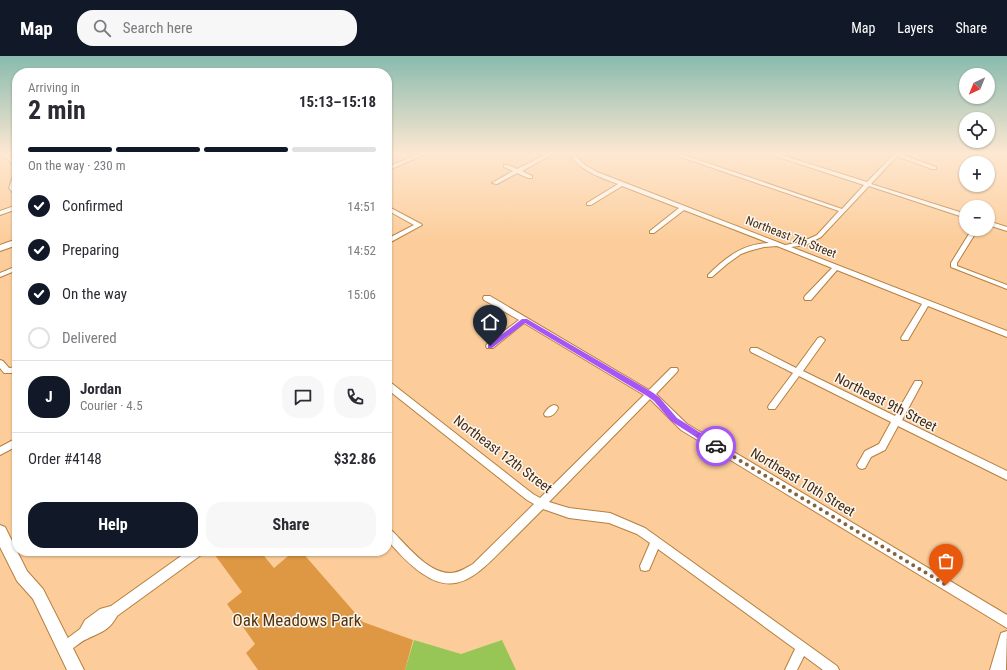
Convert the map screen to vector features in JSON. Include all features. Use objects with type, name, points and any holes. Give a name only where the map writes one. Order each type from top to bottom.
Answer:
[{"type":"street","points":[[589,204],[623,183]]},
{"type":"street","name":"Northeast 7th Street","points":[[623,183],[1007,334]]},
{"type":"street","points":[[760,183],[843,211]]},
{"type":"street","points":[[864,183],[959,214]]},
{"type":"street","points":[[710,276],[726,261],[739,252],[759,246],[800,245],[813,240],[868,184]]},
{"type":"street","points":[[652,232],[684,207]]},
{"type":"street","points":[[0,212],[12,208]]},
{"type":"street","points":[[392,211],[419,225],[392,239]]},
{"type":"street","points":[[995,225],[1007,229]]},
{"type":"street","points":[[971,236],[954,263],[954,267],[1007,287]]},
{"type":"street","points":[[0,248],[12,244]]},
{"type":"street","points":[[808,298],[836,267]]},
{"type":"street","points":[[0,275],[12,270]]},
{"type":"street","name":"Northeast 10th Street","points":[[487,298],[650,394],[674,420],[684,427],[1007,622]]},
{"type":"street","points":[[905,338],[927,302]]},
{"type":"street","points":[[490,346],[524,320]]},
{"type":"street","points":[[772,407],[821,340]]},
{"type":"street","name":"Northeast 9th Street","points":[[754,350],[1007,476]]},
{"type":"street","points":[[0,363],[4,369],[12,371]]},
{"type":"street","points":[[392,538],[429,573],[441,578],[453,579],[466,575],[477,568],[542,504],[674,370]]},
{"type":"street","points":[[862,465],[868,454],[882,447],[918,383]]},
{"type":"street","name":"Northeast 12th Street","points":[[392,388],[530,497],[542,504],[569,513],[599,516],[621,521],[641,530],[833,670]]},
{"type":"street","points":[[0,452],[12,445]]},
{"type":"street","points":[[0,532],[22,576],[38,594],[76,670]]},
{"type":"street","points":[[644,566],[656,541]]},
{"type":"street","points":[[65,647],[84,634],[93,632],[108,621],[113,612],[190,556]]},
{"type":"street","points":[[998,670],[1007,639]]},
{"type":"street","points":[[791,670],[802,647]]},
{"type":"green space","name":"Oak Meadows Park","points":[[216,556],[264,556],[274,568],[288,556],[305,556],[363,622],[413,640],[405,670],[258,670],[246,653],[255,644],[227,604],[242,592]]},
{"type":"shaded area","points":[[414,640],[461,654],[502,640],[516,670],[405,670]]},
{"type":"way so far","points":[[716,446],[946,585]]},
{"type":"route","points":[[490,346],[524,320],[650,394],[674,420],[716,446]]}]
